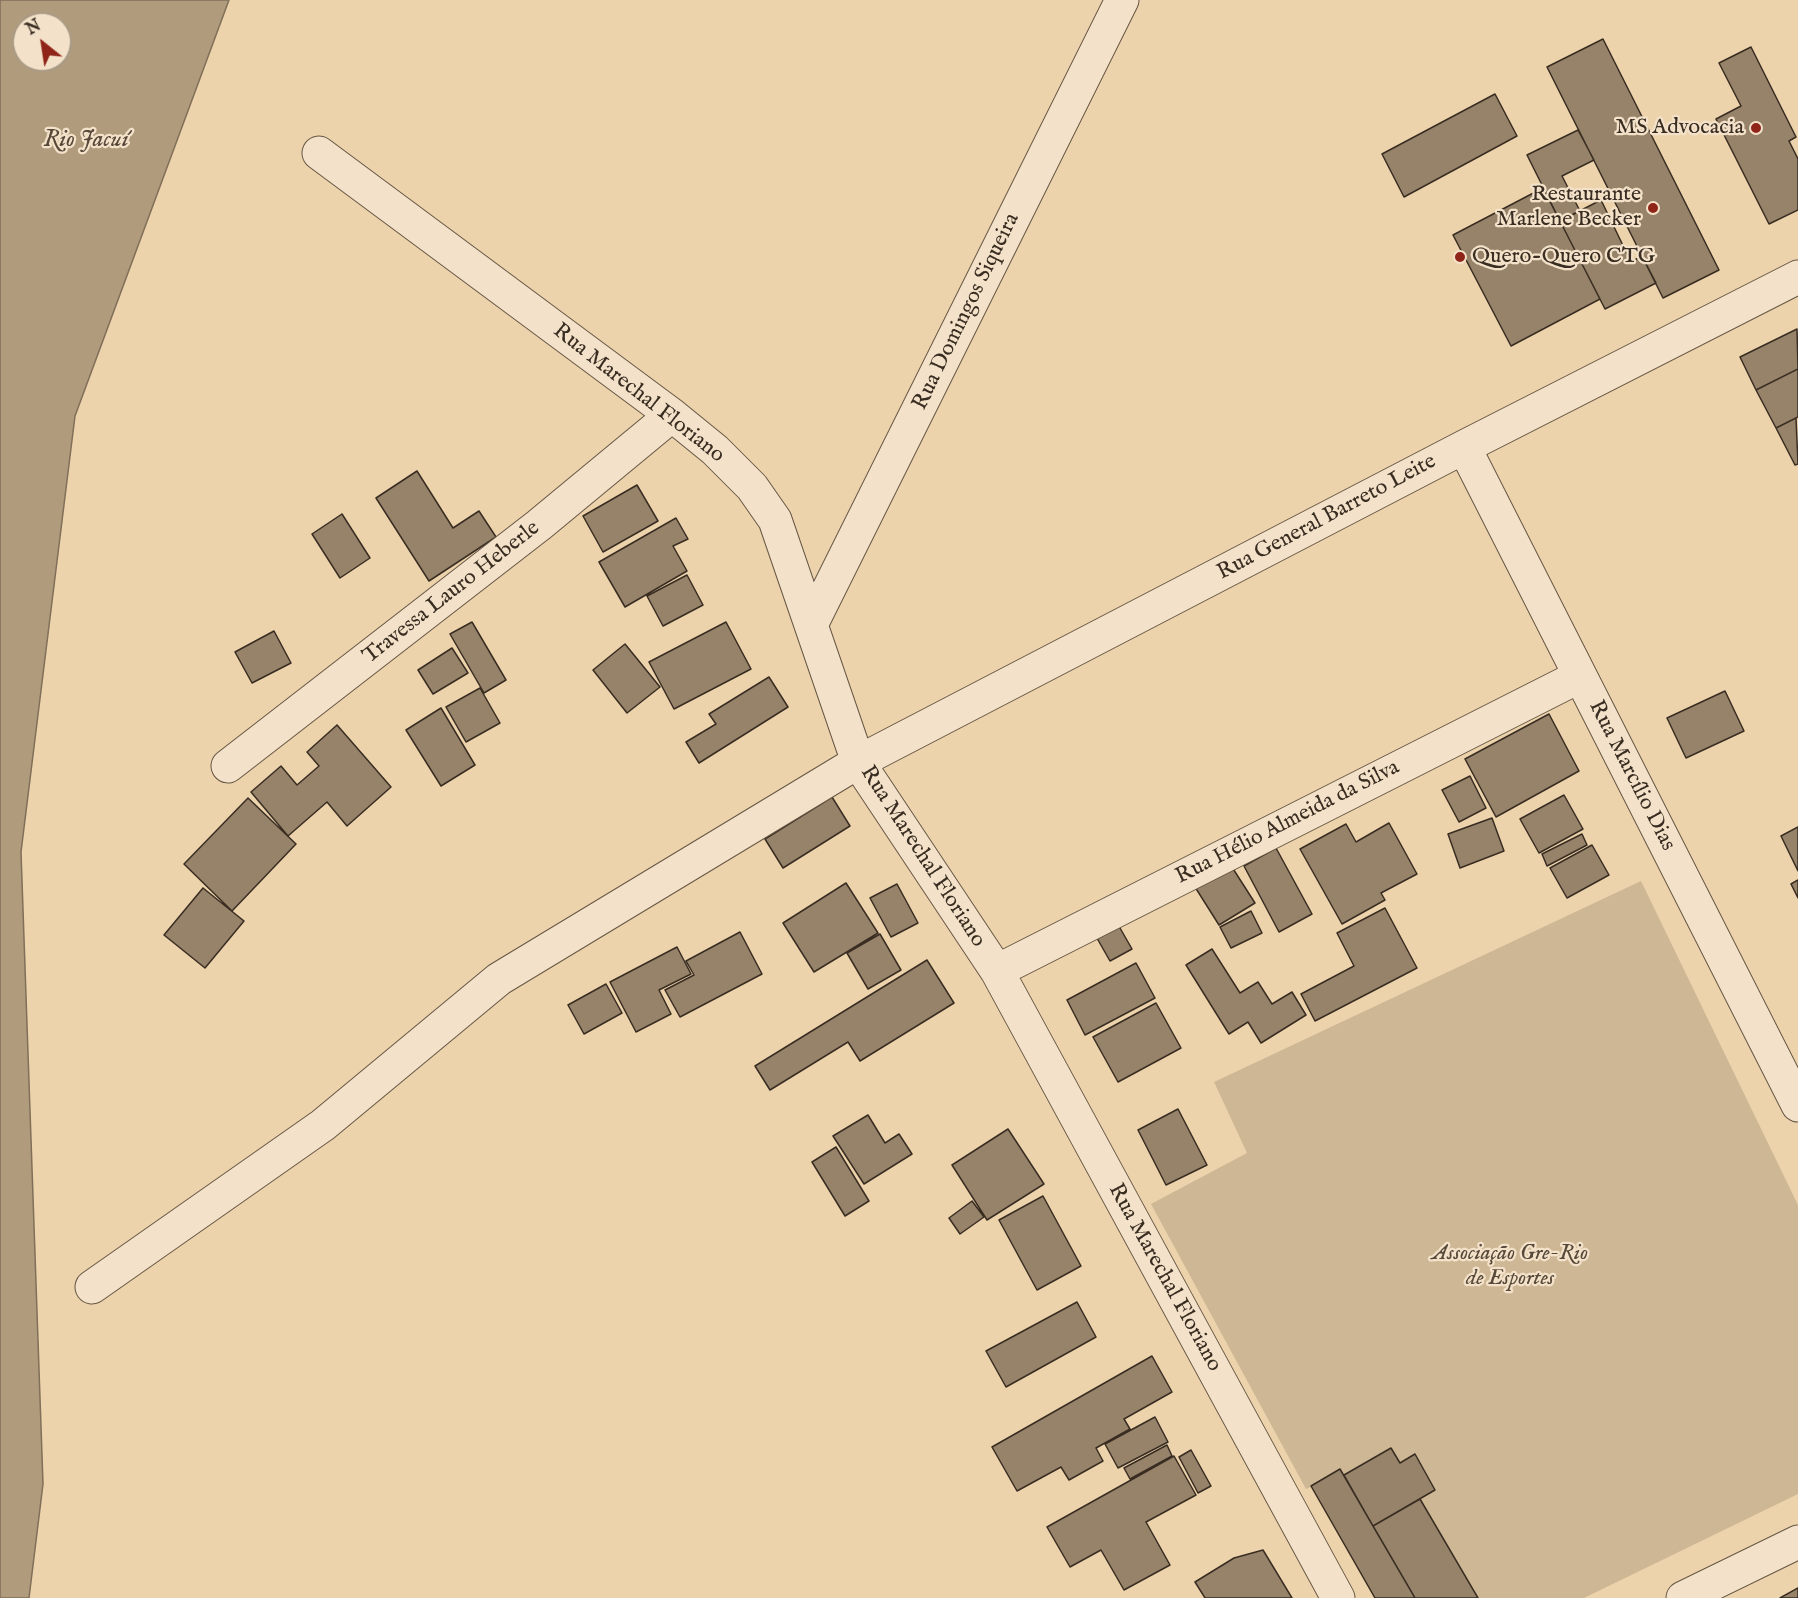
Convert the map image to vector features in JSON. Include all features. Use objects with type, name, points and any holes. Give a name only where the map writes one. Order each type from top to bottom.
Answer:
[{"type":"street","name":"Rua Domingos Siqueira","points":[[812,623],[1122,0]]},
{"type":"street","name":"Rua Marechal Floriano","points":[[319,153],[672,415],[715,450],[752,487],[775,520],[858,762],[997,971],[1338,1598]]},
{"type":"street","name":"Rua General Barreto Leite","points":[[92,1287],[323,1125],[499,979],[858,762],[1464,447],[1798,277]]},
{"type":"street","name":"Travessa Lauro Heberle","points":[[228,766],[539,525],[672,415]]},
{"type":"street","name":"Rua Marcílio Dias","points":[[1464,447],[1798,1105]]},
{"type":"street","name":"Rua Hélio Almeida da Silva","points":[[997,971],[1580,676]]},
{"type":"street","points":[[1683,1598],[1798,1542]]},
{"type":"green space","name":"Associação Gre-Rio de Esportes","points":[[1641,881],[1798,1205],[1798,1494],[1584,1598],[1375,1598],[1311,1487],[1306,1489],[1151,1204],[1247,1153],[1214,1082]]},
{"type":"water","name":"Rio Jacuí","points":[[0,0],[229,0],[75,416],[21,852],[43,1484],[29,1598],[0,1598]]},
{"type":"building","name":"Restaurante Marlene Becker","points":[[1603,39],[1719,270],[1663,298],[1547,67]]},
{"type":"building","name":"MS Advocacia","points":[[1751,47],[1796,137],[1789,141],[1798,159],[1798,210],[1769,224],[1716,119],[1741,106],[1719,63]]},
{"type":"building","points":[[1495,94],[1517,136],[1404,197],[1382,154]]},
{"type":"building","points":[[1578,130],[1594,160],[1562,176],[1580,211],[1560,221],[1527,155]]},
{"type":"building","points":[[1543,188],[1600,299],[1511,346],[1453,235]]},
{"type":"building","points":[[1601,200],[1631,262],[1642,256],[1656,283],[1605,309],[1560,221]]},
{"type":"building","points":[[1797,329],[1798,369],[1756,390],[1740,357]]},
{"type":"building","points":[[1798,369],[1798,417],[1776,428],[1756,390]]},
{"type":"building","points":[[1796,418],[1798,464],[1795,465],[1776,428]]},
{"type":"building","points":[[417,471],[453,528],[479,511],[496,537],[429,581],[376,498]]},
{"type":"building","points":[[637,485],[658,521],[603,552],[583,516]]},
{"type":"building","points":[[342,514],[370,558],[340,578],[312,534]]},
{"type":"building","points":[[676,518],[688,539],[673,546],[687,571],[625,607],[599,562]]},
{"type":"building","points":[[687,575],[703,605],[663,626],[647,596]]},
{"type":"building","points":[[472,622],[506,680],[484,693],[450,634]]},
{"type":"building","points":[[726,622],[751,669],[674,709],[649,662]]},
{"type":"building","points":[[274,631],[291,663],[252,683],[235,652]]},
{"type":"building","points":[[625,644],[660,687],[627,713],[593,670]]},
{"type":"building","points":[[452,648],[468,673],[433,694],[418,670]]},
{"type":"building","points":[[769,677],[788,707],[699,763],[686,742],[716,724],[709,714]]},
{"type":"building","points":[[480,688],[500,723],[466,742],[446,707]]},
{"type":"building","points":[[1725,691],[1744,731],[1686,758],[1667,718]]},
{"type":"building","points":[[441,708],[475,765],[441,786],[406,730]]},
{"type":"building","points":[[1549,714],[1579,771],[1496,817],[1465,759]]},
{"type":"building","points":[[337,725],[391,787],[347,826],[327,802],[288,836],[251,792],[281,766],[297,785],[319,766],[307,752]]},
{"type":"building","points":[[1470,776],[1486,808],[1459,822],[1442,790]]},
{"type":"building","points":[[1564,795],[1583,829],[1539,853],[1520,819]]},
{"type":"building","points":[[832,797],[850,826],[783,868],[765,839]]},
{"type":"building","points":[[248,798],[296,844],[232,911],[184,864]]},
{"type":"building","points":[[1492,818],[1504,851],[1460,868],[1448,834]]},
{"type":"building","points":[[1389,823],[1417,874],[1381,893],[1385,900],[1342,924],[1300,849],[1346,824],[1356,842]]},
{"type":"building","points":[[1798,827],[1798,871],[1781,836]]},
{"type":"building","points":[[1582,834],[1587,845],[1547,866],[1542,854]]},
{"type":"building","points":[[1592,845],[1609,875],[1567,898],[1550,868]]},
{"type":"building","points":[[1276,848],[1312,914],[1279,932],[1244,866]]},
{"type":"building","points":[[1230,864],[1255,903],[1219,925],[1195,887]]},
{"type":"building","points":[[1798,880],[1798,898],[1791,884]]},
{"type":"building","points":[[846,883],[878,933],[814,972],[783,923]]},
{"type":"building","points":[[897,884],[918,923],[891,937],[870,898]]},
{"type":"building","points":[[203,888],[244,921],[205,968],[164,935]]},
{"type":"building","points":[[1385,908],[1417,968],[1315,1021],[1301,994],[1354,966],[1337,933]]},
{"type":"building","points":[[1251,911],[1262,933],[1231,948],[1220,927]]},
{"type":"building","points":[[1116,921],[1132,949],[1110,961],[1094,933]]},
{"type":"building","points":[[740,932],[762,974],[680,1017],[665,990],[694,975],[686,961]]},
{"type":"building","points":[[880,934],[901,970],[868,989],[847,953]]},
{"type":"building","points":[[677,947],[691,974],[659,990],[671,1014],[636,1032],[610,982]]},
{"type":"building","points":[[1212,949],[1240,993],[1258,982],[1272,1004],[1292,992],[1306,1015],[1261,1043],[1248,1022],[1229,1034],[1186,965]]},
{"type":"building","points":[[927,960],[954,1003],[860,1061],[848,1042],[770,1090],[755,1066]]},
{"type":"building","points":[[1136,963],[1155,998],[1085,1035],[1067,1000]]},
{"type":"building","points":[[606,984],[622,1013],[584,1034],[568,1005]]},
{"type":"building","points":[[1156,1003],[1181,1048],[1118,1082],[1093,1037]]},
{"type":"building","points":[[1178,1109],[1207,1165],[1166,1185],[1138,1130]]},
{"type":"building","points":[[868,1115],[885,1143],[899,1134],[912,1154],[864,1184],[833,1136]]},
{"type":"building","points":[[1008,1129],[1044,1184],[987,1220],[952,1165]]},
{"type":"building","points":[[836,1147],[869,1201],[845,1216],[812,1162]]},
{"type":"building","points":[[1043,1196],[1081,1266],[1037,1290],[999,1220]]},
{"type":"building","points":[[972,1201],[984,1217],[960,1234],[949,1218]]},
{"type":"building","points":[[1077,1302],[1096,1337],[1006,1387],[986,1351]]},
{"type":"building","points":[[1152,1356],[1172,1392],[1124,1419],[1130,1429],[1096,1448],[1103,1461],[1069,1480],[1061,1467],[1017,1491],[992,1447]]},
{"type":"building","points":[[1155,1417],[1168,1442],[1118,1468],[1105,1444]]},
{"type":"building","points":[[1167,1445],[1172,1456],[1130,1479],[1124,1468]]},
{"type":"building","points":[[1391,1448],[1400,1463],[1415,1454],[1435,1490],[1373,1526],[1344,1475]]},
{"type":"building","points":[[1191,1450],[1211,1486],[1198,1493],[1179,1457]]},
{"type":"building","points":[[1174,1456],[1196,1495],[1146,1522],[1170,1565],[1124,1590],[1101,1550],[1070,1567],[1047,1527]]},
{"type":"building","points":[[1340,1469],[1415,1598],[1375,1598],[1311,1486]]},
{"type":"building","points":[[1420,1499],[1478,1598],[1415,1598],[1373,1526]]},
{"type":"building","points":[[1263,1550],[1292,1598],[1205,1598],[1195,1582],[1234,1558]]},
{"type":"building","points":[[1798,1588],[1798,1598],[1780,1598]]},
{"type":"place","name":"MS Advocacia","points":[[1756,128]]},
{"type":"place","name":"Restaurante Marlene Becker","points":[[1653,208]]},
{"type":"place","name":"Quero-Quero CTG","points":[[1460,257]]}]
